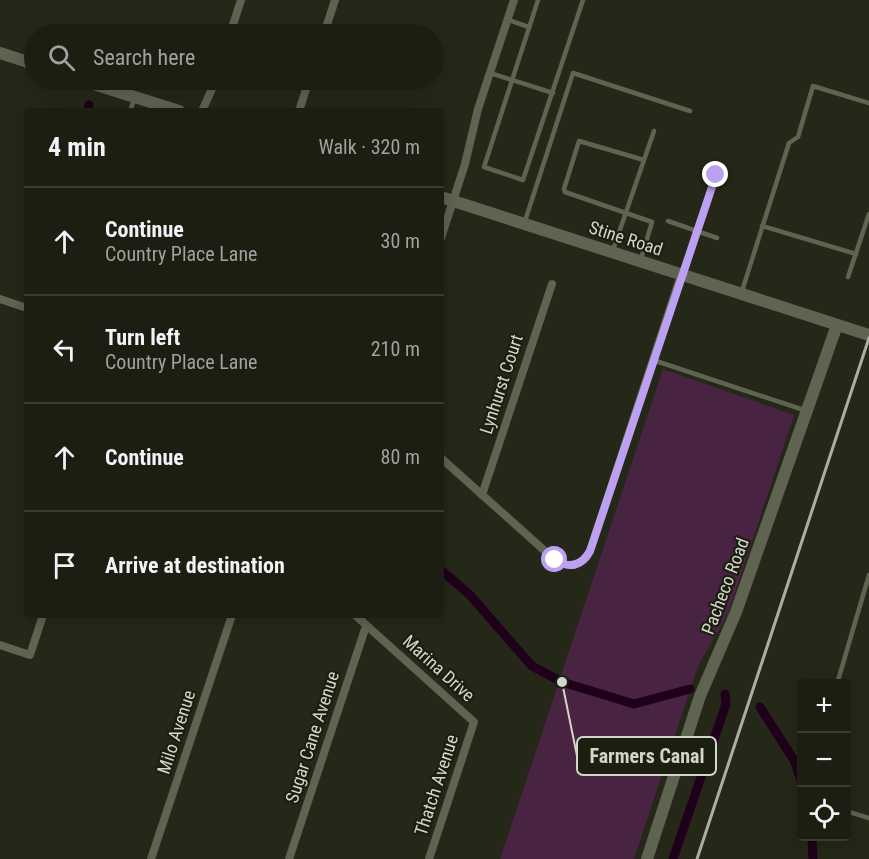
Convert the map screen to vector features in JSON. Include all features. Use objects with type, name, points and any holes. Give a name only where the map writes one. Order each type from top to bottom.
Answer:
[{"type":"main road","points":[[0,53],[24,61]]},
{"type":"main road","points":[[113,90],[170,108]]},
{"type":"main road","name":"Stine Road","points":[[444,197],[869,336]]},
{"type":"main road","name":"Pacheco Road","points":[[647,859],[700,696],[736,612],[837,325]]},
{"type":"street","points":[[233,24],[241,0]]},
{"type":"street","points":[[327,24],[335,0]]},
{"type":"street","points":[[444,229],[514,0]]},
{"type":"street","points":[[203,108],[211,90]]},
{"type":"street","points":[[299,108],[305,90]]},
{"type":"street","points":[[444,461],[555,560],[561,564],[575,565],[586,557],[590,551],[681,275]]},
{"type":"street","name":"Lynhurst Court","points":[[482,495],[552,284]]},
{"type":"street","points":[[0,299],[24,307]]},
{"type":"street","points":[[0,645],[30,655],[42,618]]},
{"type":"street","name":"Milo Avenue","points":[[151,859],[231,618]]},
{"type":"street","name":"Marina Drive","points":[[358,618],[474,722]]},
{"type":"street","name":"Sugar Cane Avenue","points":[[289,859],[366,626]]},
{"type":"street","name":"Thatch Avenue","points":[[429,859],[474,722]]},
{"type":"lane","points":[[538,0],[484,167],[523,180],[583,0]]},
{"type":"lane","points":[[508,20],[529,27]]},
{"type":"lane","points":[[524,224],[573,73],[690,111]]},
{"type":"lane","points":[[490,74],[553,93]]},
{"type":"lane","points":[[741,294],[789,143],[798,137],[813,86],[869,103]]},
{"type":"lane","points":[[131,108],[135,97]]},
{"type":"lane","points":[[612,252],[654,131]]},
{"type":"lane","points":[[640,261],[652,222],[565,192],[564,189],[579,141],[644,160]]},
{"type":"lane","points":[[681,275],[716,175]]},
{"type":"lane","points":[[848,278],[869,214]]},
{"type":"lane","points":[[668,221],[717,238]]},
{"type":"lane","points":[[762,226],[856,255]]},
{"type":"lane","points":[[653,360],[807,411]]},
{"type":"lane","points":[[838,679],[869,575]]},
{"type":"lane","points":[[851,813],[869,818]]},
{"type":"shaded area","points":[[663,369],[794,415],[728,614],[698,666],[634,859],[500,859]]},
{"type":"waterway","points":[[444,573],[470,595],[532,666],[562,682],[634,704],[690,689]]},
{"type":"waterway","points":[[673,859],[726,704],[725,694]]},
{"type":"waterway","points":[[760,707],[797,768]]},
{"type":"waterway","points":[[812,841],[813,859]]},
{"type":"railway","points":[[697,859],[869,338]]},
{"type":"place","name":"Farmers Canal","points":[[562,682]]},
{"type":"route","points":[[555,560],[568,566],[575,565],[581,562],[590,551],[716,175]]}]
